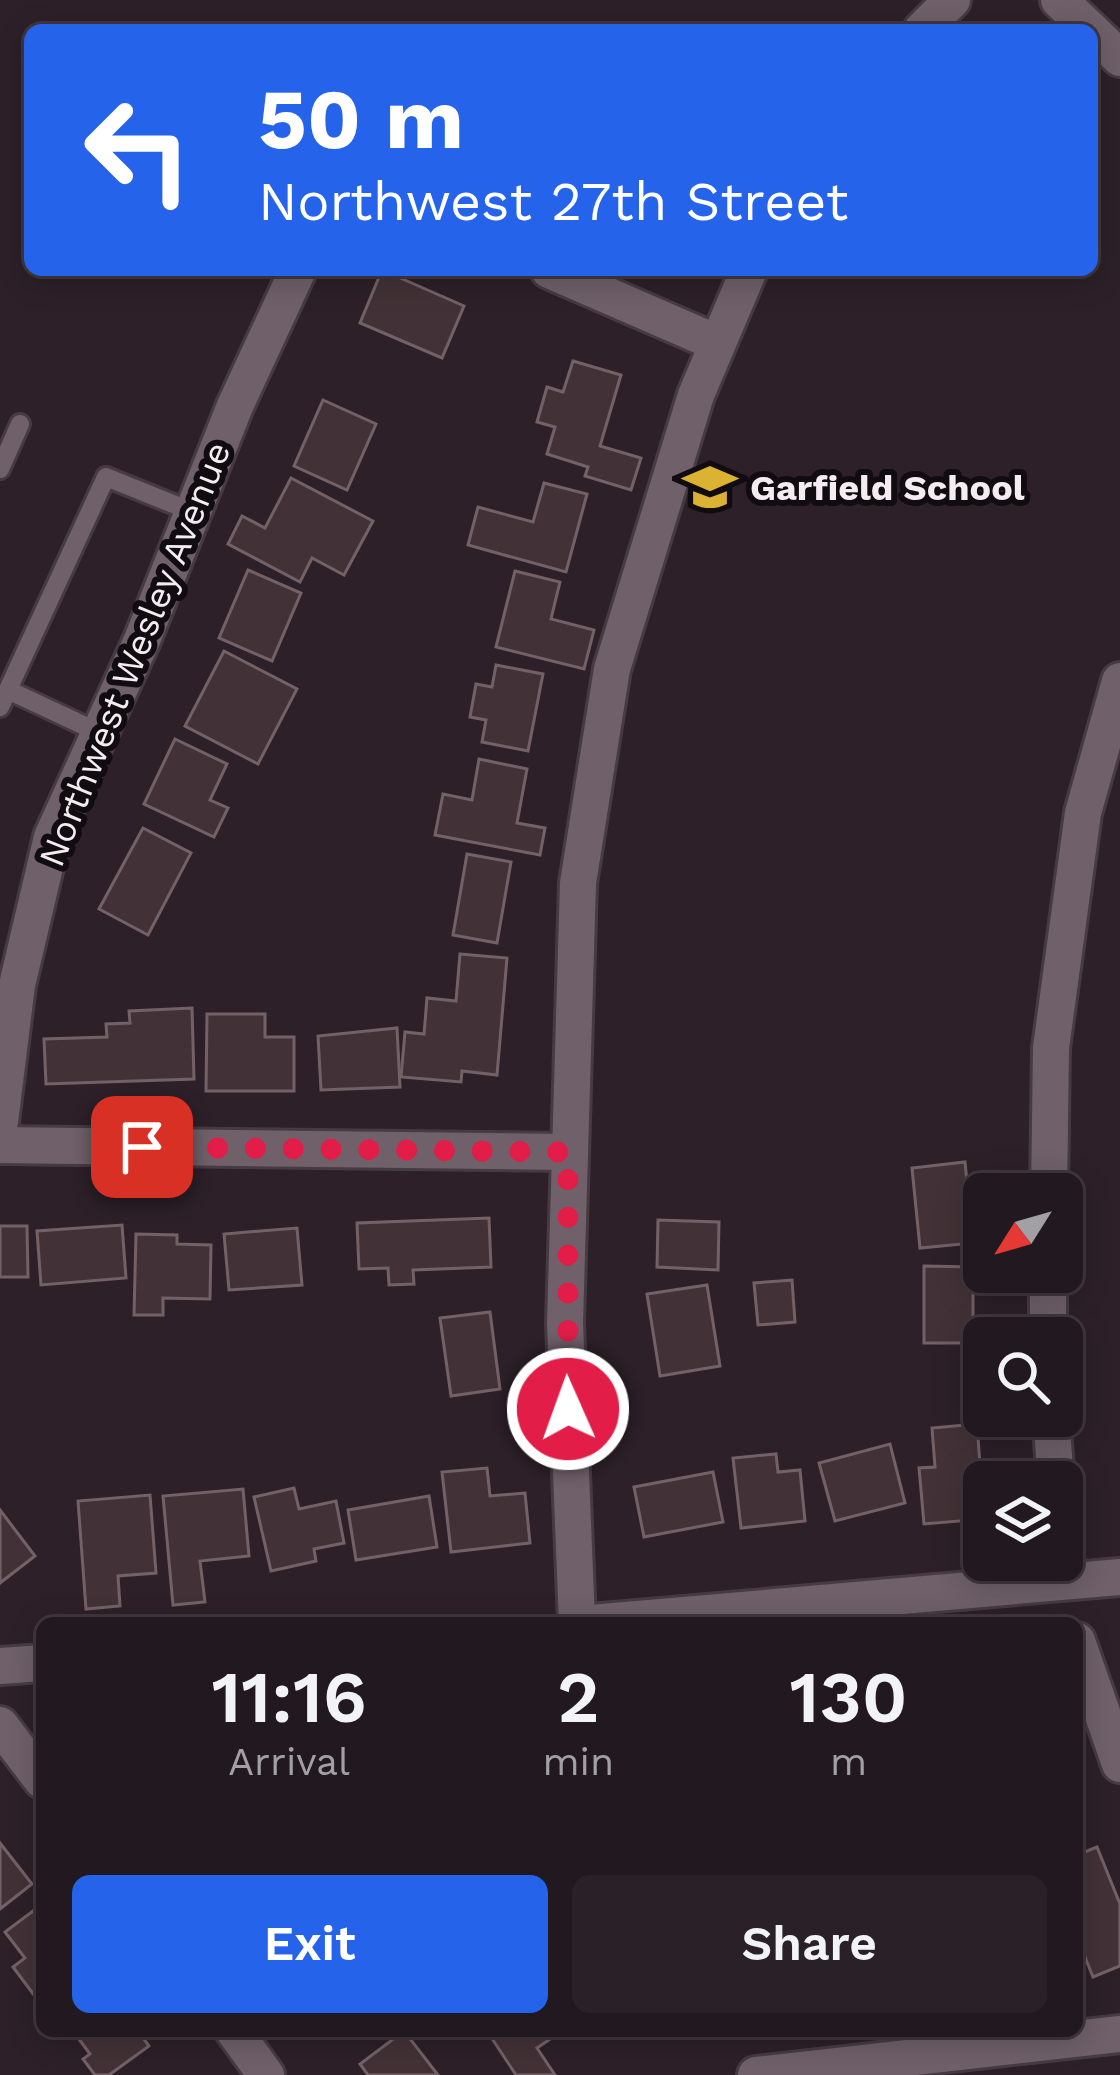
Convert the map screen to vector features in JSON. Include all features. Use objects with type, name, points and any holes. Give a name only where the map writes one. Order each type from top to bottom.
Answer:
[{"type":"street","points":[[928,24],[952,0]]},
{"type":"street","points":[[1059,0],[1084,24]]},
{"type":"street","points":[[1098,38],[1120,58]]},
{"type":"street","name":"Northwest Wesley Avenue","points":[[0,1122],[9,986],[52,837],[295,276]]},
{"type":"street","points":[[562,276],[717,343]]},
{"type":"street","points":[[577,1617],[565,1323],[578,883],[613,670],[717,343],[746,276]]},
{"type":"street","points":[[1049,1173],[1051,1048],[1079,837],[1120,681]]},
{"type":"street","points":[[0,1145],[568,1152]]},
{"type":"street","points":[[1083,1573],[1120,1576]]},
{"type":"street","points":[[646,1617],[979,1581]]},
{"type":"street","points":[[1064,1581],[1071,1617]]},
{"type":"street","points":[[1083,1658],[1120,1764]]},
{"type":"street","points":[[0,1666],[36,1663]]},
{"type":"street","points":[[0,1725],[36,1772]]},
{"type":"street","points":[[756,2075],[1120,2034]]},
{"type":"street","points":[[238,2037],[266,2075]]},
{"type":"lane","points":[[0,469],[20,424]]},
{"type":"lane","points":[[100,733],[4,698],[106,477],[193,512]]},
{"type":"building","points":[[380,276],[396,276],[464,306],[442,358],[360,323]]},
{"type":"building","points":[[573,361],[621,375],[600,446],[641,458],[631,490],[585,476],[588,467],[547,454],[555,427],[537,422],[547,387],[563,392]]},
{"type":"building","points":[[323,400],[376,424],[347,490],[294,466]]},
{"type":"building","points":[[291,478],[373,521],[344,575],[312,558],[300,582],[228,544],[242,516],[265,528]]},
{"type":"building","points":[[544,483],[587,494],[566,572],[468,545],[478,507],[533,522]]},
{"type":"building","points":[[248,570],[301,593],[272,661],[219,638]]},
{"type":"building","points":[[515,571],[560,582],[551,619],[594,630],[584,669],[496,647]]},
{"type":"building","points":[[224,651],[297,689],[258,764],[185,726]]},
{"type":"building","points":[[496,665],[543,674],[528,751],[482,742],[486,720],[470,717],[476,684],[492,687]]},
{"type":"building","points":[[175,739],[227,764],[210,800],[228,808],[214,837],[144,804]]},
{"type":"building","points":[[479,759],[527,769],[517,823],[545,828],[540,855],[435,835],[443,794],[472,800]]},
{"type":"building","points":[[143,828],[191,853],[148,935],[99,909]]},
{"type":"building","points":[[467,854],[511,862],[497,943],[453,935]]},
{"type":"building","points":[[460,954],[507,958],[497,1075],[462,1071],[461,1082],[401,1077],[405,1032],[424,1034],[427,998],[456,1001]]},
{"type":"building","points":[[192,1008],[194,1079],[46,1084],[44,1039],[107,1037],[106,1024],[130,1023],[129,1011]]},
{"type":"building","points":[[207,1014],[265,1014],[265,1037],[294,1037],[294,1091],[206,1091]]},
{"type":"building","points":[[397,1028],[400,1087],[321,1090],[318,1036]]},
{"type":"building","points":[[965,1162],[963,1244],[920,1248],[912,1168]]},
{"type":"building","points":[[489,1218],[491,1267],[413,1270],[414,1284],[389,1285],[388,1268],[359,1269],[357,1223]]},
{"type":"building","points":[[658,1220],[719,1222],[718,1270],[657,1267]]},
{"type":"building","points":[[122,1225],[126,1278],[41,1285],[37,1231]]},
{"type":"building","points":[[0,1226],[27,1226],[28,1277],[0,1277]]},
{"type":"building","points":[[297,1228],[302,1285],[229,1290],[224,1234]]},
{"type":"building","points":[[136,1234],[177,1235],[177,1244],[211,1245],[210,1299],[163,1298],[163,1315],[134,1315]]},
{"type":"building","points":[[924,1266],[963,1267],[963,1293],[973,1293],[973,1317],[963,1317],[963,1343],[924,1343]]},
{"type":"building","points":[[792,1280],[795,1322],[758,1325],[754,1283]]},
{"type":"building","points":[[707,1285],[720,1366],[660,1376],[647,1294]]},
{"type":"building","points":[[490,1312],[500,1389],[451,1396],[440,1318]]},
{"type":"building","points":[[963,1425],[963,1437],[978,1437],[980,1461],[963,1461],[963,1521],[924,1524],[919,1468],[935,1467],[932,1428]]},
{"type":"building","points":[[890,1444],[905,1503],[835,1521],[819,1463]]},
{"type":"building","points":[[776,1454],[778,1472],[800,1470],[805,1521],[741,1528],[733,1458]]},
{"type":"building","points":[[487,1468],[490,1496],[525,1493],[530,1543],[451,1552],[442,1472]]},
{"type":"building","points":[[713,1472],[723,1522],[644,1537],[634,1487]]},
{"type":"building","points":[[294,1488],[299,1509],[336,1501],[344,1543],[314,1549],[316,1561],[271,1571],[254,1497]]},
{"type":"building","points":[[243,1489],[249,1556],[200,1561],[205,1602],[173,1605],[163,1496]]},
{"type":"building","points":[[150,1495],[156,1573],[118,1576],[120,1606],[86,1609],[78,1501]]},
{"type":"building","points":[[429,1496],[437,1547],[356,1560],[348,1510]]},
{"type":"building","points":[[0,1510],[35,1556],[0,1583]]},
{"type":"building","points":[[0,1843],[32,1884],[0,1909]]},
{"type":"building","points":[[1097,1847],[1120,1904],[1120,1966],[1093,1977],[1083,1952],[1083,1853]]},
{"type":"building","points":[[36,1909],[36,1998],[13,1967],[25,1958],[5,1932]]},
{"type":"building","points":[[77,2037],[142,2037],[149,2046],[109,2075],[95,2075],[83,2059],[90,2054]]},
{"type":"building","points":[[396,2037],[409,2037],[438,2075],[368,2075],[360,2064]]},
{"type":"building","points":[[491,2037],[553,2037],[537,2048],[555,2075],[516,2075]]},
{"type":"place","name":"Garfield School","points":[[710,487]]},
{"type":"route","points":[[142,1147],[568,1152],[568,1409]]}]
